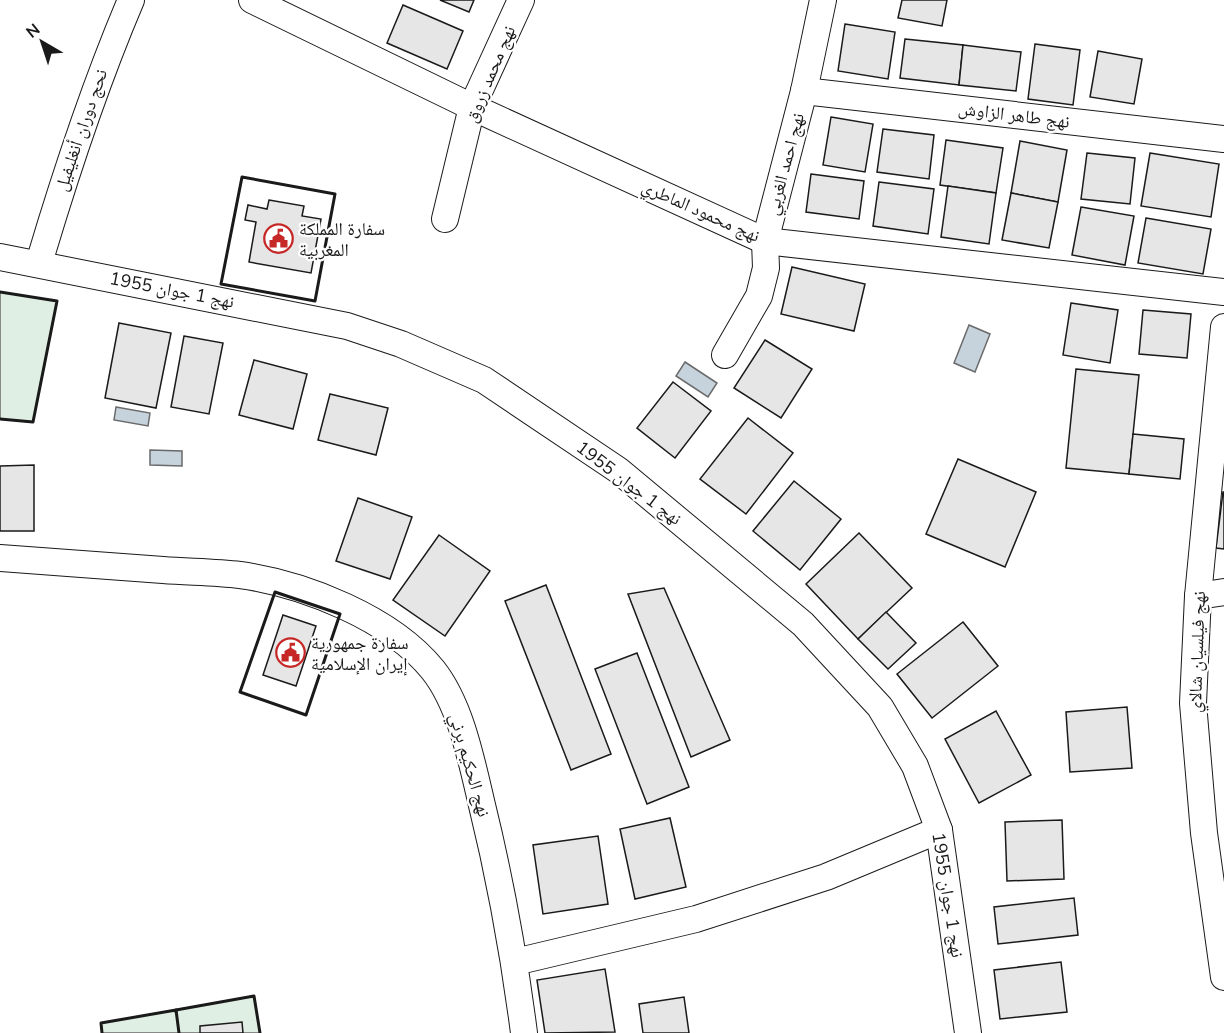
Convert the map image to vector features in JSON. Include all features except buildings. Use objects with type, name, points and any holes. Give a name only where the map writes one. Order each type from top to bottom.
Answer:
[{"type":"street","name":"نحج دوران أنغليفيل","points":[[39,263],[70,159],[106,57],[131,0]]},
{"type":"street","name":"نهج محمود الماطري","points":[[252,0],[472,107],[765,241],[1224,292]]},
{"type":"street","name":"نهج محمد زروق","points":[[445,219],[472,107],[521,0]]},
{"type":"street","name":"نهج احمد الغربي","points":[[725,355],[759,296],[766,268],[765,241],[804,91],[824,0]]},
{"type":"street","name":"نهج طاهر الزاوش","points":[[804,91],[1224,140]]},
{"type":"street","name":"نهج 1 جوان 1955","points":[[0,257],[347,326],[401,344],[484,380],[618,470],[803,624],[880,707],[915,766],[939,830],[968,1033]]},
{"type":"street","name":"نهج فيلسيان شالاي","points":[[1224,327],[1198,596],[1193,703],[1204,833],[1224,976]]},
{"type":"street","name":"نهج الحكيم برني","points":[[0,558],[241,576],[286,585],[333,601],[369,619],[401,640],[433,670],[457,712],[495,860],[515,962],[524,1033]]},
{"type":"street","points":[[1198,596],[1224,592]]},
{"type":"street","points":[[515,962],[696,919],[826,877],[939,830]]},
{"type":"green space","points":[[0,292],[57,301],[33,422],[0,419]]},
{"type":"green space","points":[[254,996],[260,1033],[102,1033],[101,1023]]},
{"type":"shaded area","points":[[969,325],[990,334],[975,372],[954,363]]},
{"type":"shaded area","points":[[685,362],[717,383],[708,397],[676,376]]},
{"type":"shaded area","points":[[116,407],[150,413],[148,426],[114,420]]},
{"type":"shaded area","points":[[150,450],[182,451],[182,466],[150,465]]},
{"type":"wall","points":[[242,177],[335,194],[315,301],[221,284],[242,177]]},
{"type":"wall","points":[[0,292],[57,301],[33,422],[0,419]]},
{"type":"wall","points":[[275,592],[340,614],[306,715],[240,692],[275,592]]},
{"type":"wall","points":[[179,1033],[176,1010],[254,996],[260,1033]]},
{"type":"wall","points":[[102,1033],[101,1023],[176,1010],[176,1012]]},
{"type":"place","name":"سفارة المملكة المغربية","points":[[278,239]]},
{"type":"place","name":"سفارة جمهورية إيران الإسلامية","points":[[290,653]]}]
